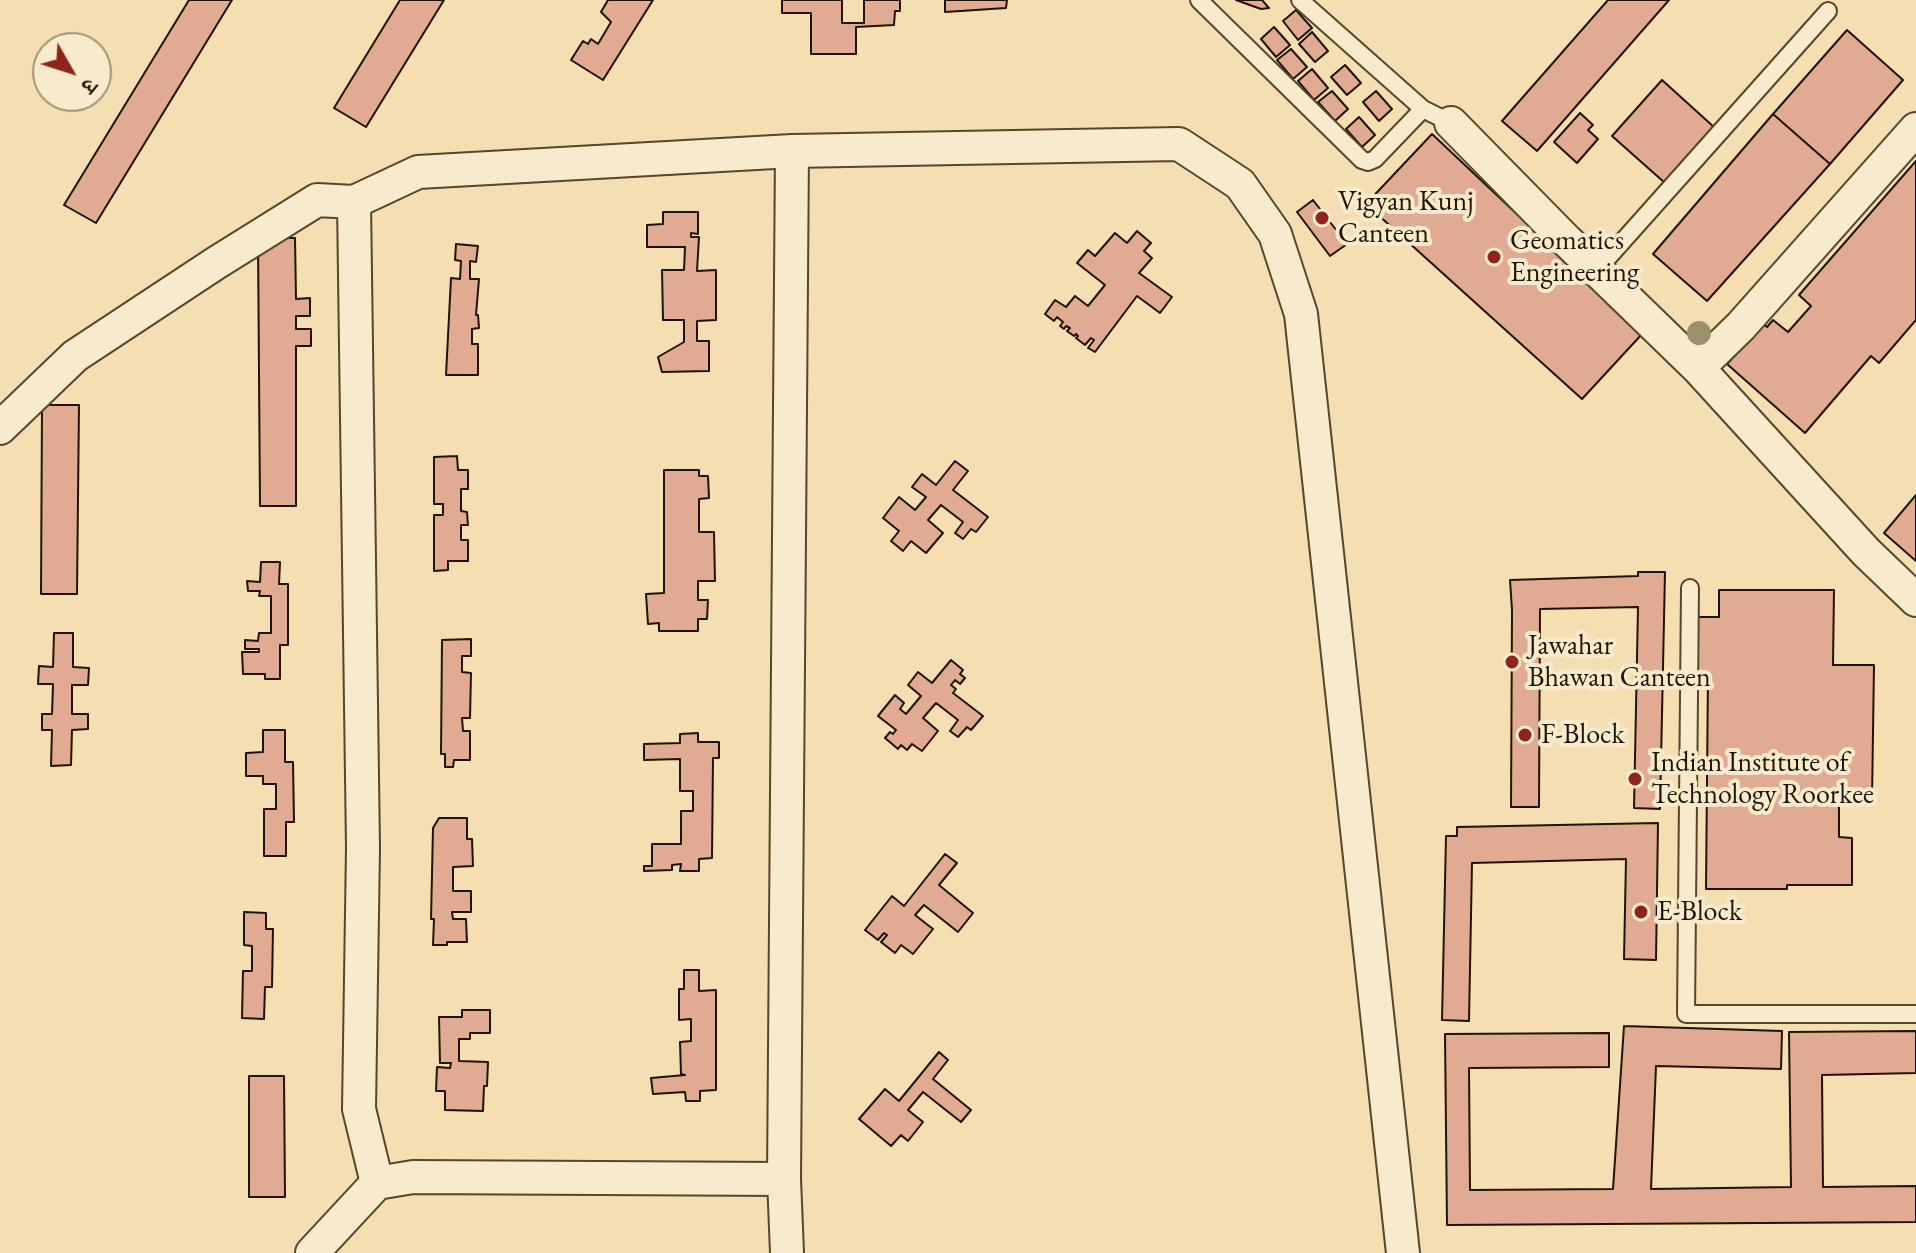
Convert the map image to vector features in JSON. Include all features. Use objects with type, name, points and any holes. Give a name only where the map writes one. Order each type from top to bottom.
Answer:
[{"type":"street","points":[[1451,123],[1698,368],[1866,552],[1916,600]]},
{"type":"street","points":[[1698,368],[1741,326],[1916,129]]},
{"type":"street","points":[[0,428],[75,356],[317,200],[354,202],[418,172],[792,151],[1179,144],[1240,184],[1275,234],[1301,314],[1403,1253]]},
{"type":"street","points":[[787,1253],[784,1179],[792,151]]},
{"type":"street","points":[[354,202],[363,848],[359,1109],[377,1183]]},
{"type":"street","points":[[312,1253],[377,1183],[413,1177],[784,1179]]},
{"type":"lane","points":[[1199,0],[1362,160],[1368,162],[1375,159],[1423,109]]},
{"type":"lane","points":[[1300,0],[1423,109],[1451,123]]},
{"type":"lane","points":[[1597,270],[1828,11]]},
{"type":"lane","points":[[1690,588],[1686,1014],[1916,1014]]},
{"type":"building","points":[[189,0],[232,0],[96,223],[64,205]]},
{"type":"building","points":[[400,0],[444,0],[366,127],[334,108]]},
{"type":"building","points":[[608,0],[653,0],[603,80],[571,60],[583,41],[588,44],[591,39],[598,44],[611,22],[601,12]]},
{"type":"building","points":[[782,0],[842,0],[842,23],[864,23],[864,0],[900,0],[900,11],[895,11],[894,25],[856,27],[856,54],[811,54],[811,13],[782,13]]},
{"type":"building","points":[[945,0],[1007,0],[1006,8],[945,12]]},
{"type":"building","points":[[1236,0],[1262,0],[1269,8],[1261,9]]},
{"type":"building","points":[[1608,0],[1669,0],[1537,151],[1502,121]]},
{"type":"building","points":[[1296,10],[1312,28],[1298,40],[1283,21]]},
{"type":"building","points":[[1274,27],[1290,45],[1276,57],[1261,39]]},
{"type":"building","points":[[1847,30],[1903,80],[1830,164],[1773,114]]},
{"type":"building","points":[[1312,32],[1328,51],[1315,62],[1299,44]]},
{"type":"building","points":[[1291,49],[1307,67],[1293,79],[1277,60]]},
{"type":"building","points":[[1345,65],[1361,83],[1347,95],[1331,77]]},
{"type":"building","points":[[1312,69],[1328,88],[1314,100],[1298,81]]},
{"type":"building","points":[[1662,80],[1715,128],[1665,183],[1612,136]]},
{"type":"building","points":[[1332,91],[1348,109],[1335,121],[1318,102]]},
{"type":"building","points":[[1376,91],[1392,109],[1379,121],[1363,102]]},
{"type":"building","points":[[1580,113],[1593,125],[1588,130],[1598,139],[1577,163],[1554,142]]},
{"type":"building","points":[[1773,114],[1830,164],[1707,301],[1653,254]]},
{"type":"building","points":[[1359,117],[1375,135],[1362,147],[1346,129]]},
{"type":"building","name":"Geomatics Engineering","points":[[1432,134],[1643,333],[1582,399],[1366,204]]},
{"type":"building","points":[[1916,161],[1916,320],[1879,363],[1871,356],[1805,433],[1727,364],[1763,323],[1767,327],[1773,320],[1788,332],[1811,306],[1799,295]]},
{"type":"building","points":[[1313,200],[1347,244],[1330,256],[1297,212]]},
{"type":"building","points":[[663,212],[698,212],[698,234],[691,233],[691,237],[699,237],[697,271],[716,270],[716,320],[697,321],[697,341],[709,341],[709,371],[662,372],[658,357],[684,342],[684,320],[663,320],[662,270],[684,270],[685,247],[647,247],[647,225],[663,224]]},
{"type":"building","points":[[1137,231],[1151,243],[1144,251],[1152,258],[1139,273],[1172,297],[1160,313],[1137,296],[1095,352],[1088,348],[1094,340],[1091,338],[1085,345],[1076,338],[1076,334],[1074,336],[1067,331],[1070,328],[1060,326],[1063,322],[1057,317],[1054,321],[1045,314],[1055,300],[1066,307],[1075,296],[1088,306],[1105,285],[1077,263],[1088,250],[1095,256],[1115,233],[1127,243]]},
{"type":"building","points":[[258,238],[295,238],[296,299],[310,298],[310,316],[296,316],[296,329],[311,329],[311,346],[296,346],[296,506],[260,506]]},
{"type":"building","points":[[456,244],[478,246],[476,262],[470,261],[470,279],[479,279],[476,315],[479,328],[472,329],[472,344],[478,344],[478,375],[446,375],[451,278],[460,279],[461,261],[455,260]]},
{"type":"building","points":[[42,405],[79,405],[77,594],[41,594]]},
{"type":"building","points":[[457,456],[458,470],[468,470],[468,489],[461,489],[461,511],[467,512],[468,525],[461,525],[461,540],[468,540],[468,561],[448,561],[448,570],[434,571],[434,515],[443,515],[443,504],[434,504],[434,457]]},
{"type":"building","points":[[955,461],[968,471],[953,490],[988,517],[976,532],[971,529],[963,539],[955,533],[963,522],[941,505],[928,520],[943,533],[926,553],[911,541],[903,551],[891,541],[899,531],[883,518],[899,497],[915,510],[926,497],[912,487],[922,474],[936,485]]},
{"type":"building","points":[[664,470],[699,470],[699,476],[708,476],[709,498],[699,499],[699,532],[714,532],[715,581],[698,581],[698,600],[708,600],[707,619],[698,619],[698,631],[659,631],[659,623],[648,624],[646,594],[664,593]]},
{"type":"building","points":[[1916,495],[1916,561],[1884,533]]},
{"type":"building","points":[[261,562],[280,562],[279,584],[288,584],[288,645],[280,645],[280,679],[265,679],[265,674],[243,674],[242,652],[259,652],[259,649],[245,649],[245,640],[258,641],[259,633],[271,633],[271,596],[259,596],[260,591],[248,591],[247,581],[260,582]]},
{"type":"building","name":"F-Block","points":[[1638,572],[1665,572],[1660,809],[1634,808],[1638,607],[1540,609],[1539,807],[1511,807],[1510,580],[1638,576]]},
{"type":"building","points":[[1719,590],[1834,590],[1833,665],[1874,665],[1872,800],[1839,800],[1839,837],[1852,838],[1852,885],[1706,889],[1708,673],[1695,673],[1696,617],[1719,617]]},
{"type":"building","points":[[54,633],[73,633],[73,667],[89,668],[88,685],[72,685],[72,714],[88,714],[88,729],[72,730],[71,765],[51,766],[52,730],[42,730],[42,714],[52,714],[53,684],[38,684],[39,666],[53,667]]},
{"type":"building","points":[[471,639],[471,656],[462,656],[462,672],[471,673],[470,718],[462,718],[463,731],[470,731],[470,760],[454,760],[453,767],[445,767],[445,754],[441,754],[442,640]]},
{"type":"building","points":[[951,660],[963,670],[960,674],[965,678],[960,684],[955,680],[951,685],[956,689],[953,693],[983,716],[971,730],[967,727],[958,737],[950,731],[958,720],[936,703],[923,718],[938,731],[922,751],[912,744],[907,750],[901,745],[898,749],[885,738],[896,730],[878,716],[895,695],[904,703],[900,709],[906,714],[921,696],[908,685],[918,672],[932,683]]},
{"type":"building","points":[[263,730],[285,730],[285,762],[293,762],[294,822],[286,822],[286,856],[264,856],[264,809],[276,809],[276,784],[263,784],[263,776],[246,776],[246,753],[263,752]]},
{"type":"building","points":[[698,733],[698,742],[719,742],[719,758],[713,758],[712,858],[699,859],[699,871],[680,871],[681,864],[672,865],[672,870],[644,871],[644,866],[652,866],[652,844],[681,844],[681,811],[693,811],[693,791],[680,791],[680,759],[644,760],[644,744],[680,743],[680,734]]},
{"type":"building","points":[[439,818],[467,818],[467,839],[472,839],[473,866],[453,867],[453,891],[471,891],[471,912],[452,912],[453,919],[466,919],[467,942],[447,942],[447,945],[433,945],[434,919],[431,919],[433,828]]},
{"type":"building","name":"E-Block","points":[[1658,823],[1656,960],[1624,959],[1626,859],[1472,863],[1469,1021],[1442,1020],[1446,836],[1457,836],[1457,827]]},
{"type":"building","points":[[945,854],[957,863],[939,885],[973,913],[958,932],[924,905],[915,915],[933,929],[913,954],[901,945],[895,953],[881,942],[887,935],[884,933],[878,940],[865,930],[892,896],[904,906]]},
{"type":"building","points":[[244,912],[266,913],[266,929],[273,929],[272,987],[265,987],[264,1019],[242,1018],[243,971],[252,971],[252,946],[244,945]]},
{"type":"building","points":[[684,970],[699,970],[699,991],[716,990],[716,1090],[700,1091],[700,1101],[686,1101],[685,1092],[653,1094],[651,1078],[685,1075],[681,1074],[680,1042],[691,1041],[691,1019],[679,1020],[679,989],[684,989]]},
{"type":"building","points":[[462,1010],[490,1010],[490,1033],[470,1033],[470,1039],[459,1039],[459,1061],[488,1062],[483,1111],[445,1110],[445,1091],[436,1091],[437,1067],[450,1068],[451,1063],[440,1063],[439,1017],[462,1017]]},
{"type":"building","points":[[1624,1026],[1782,1031],[1781,1069],[1656,1066],[1651,1189],[1791,1187],[1789,1032],[1916,1031],[1916,1073],[1822,1075],[1823,1187],[1916,1186],[1916,1222],[1447,1225],[1445,1034],[1609,1033],[1609,1067],[1469,1068],[1470,1190],[1613,1189]]},
{"type":"building","points":[[939,1052],[948,1060],[933,1079],[971,1110],[961,1122],[923,1092],[908,1110],[923,1122],[908,1141],[901,1135],[891,1146],[859,1119],[885,1089],[899,1101]]},
{"type":"building","points":[[249,1076],[284,1076],[285,1197],[249,1197]]},
{"type":"place","name":"Vigyan Kunj Canteen","points":[[1322,218]]},
{"type":"place","name":"Geomatics Engineering","points":[[1494,257]]},
{"type":"place","name":"Jawahar Bhawan Canteen","points":[[1512,662]]},
{"type":"place","name":"F-Block","points":[[1525,735]]},
{"type":"place","name":"Indian Institute of Technology Roorkee","points":[[1635,779]]},
{"type":"place","name":"E-Block","points":[[1641,912]]}]
